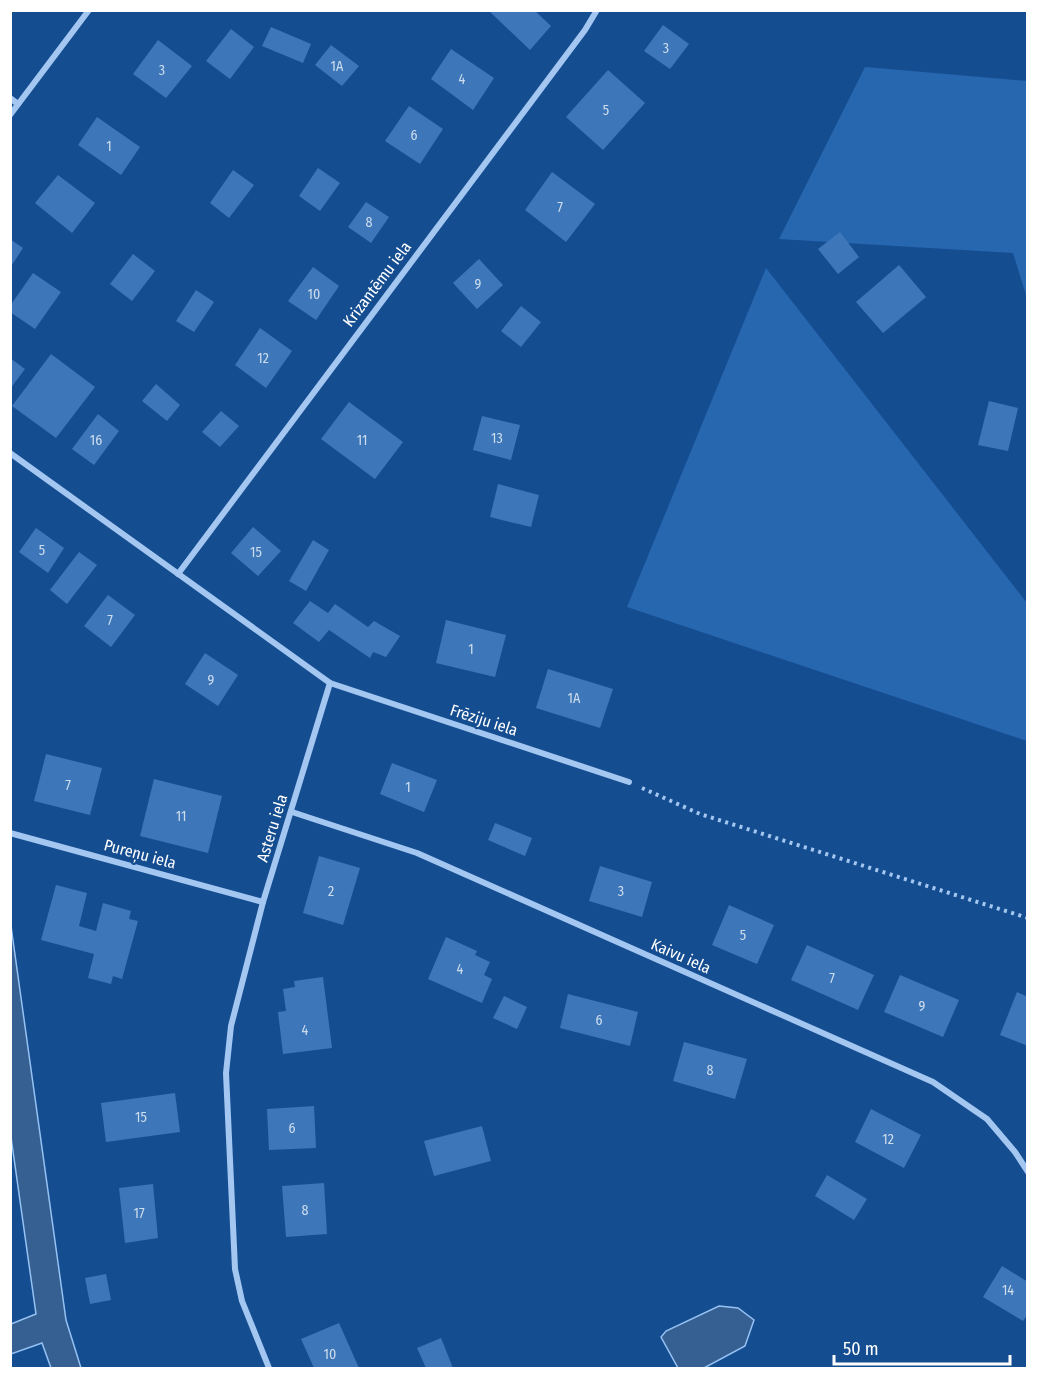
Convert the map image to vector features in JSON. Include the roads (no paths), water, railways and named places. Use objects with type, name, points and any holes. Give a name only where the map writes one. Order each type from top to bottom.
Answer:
[{"type":"street","points":[[10,115],[89,10]]},
{"type":"street","name":"Krizantēmu iela","points":[[178,574],[585,30],[597,10]]},
{"type":"street","points":[[10,98],[18,104]]},
{"type":"street","points":[[10,453],[330,683]]},
{"type":"street","name":"Frēziju iela","points":[[330,683],[629,782]]},
{"type":"street","name":"Asteru iela","points":[[268,1368],[242,1301],[235,1269],[226,1073],[231,1026],[263,902],[330,683]]},
{"type":"street","name":"Kaivu iela","points":[[292,812],[417,854],[933,1082],[987,1119],[1015,1152],[1028,1172]]},
{"type":"street","name":"Pureņu iela","points":[[10,833],[263,902]]}]
